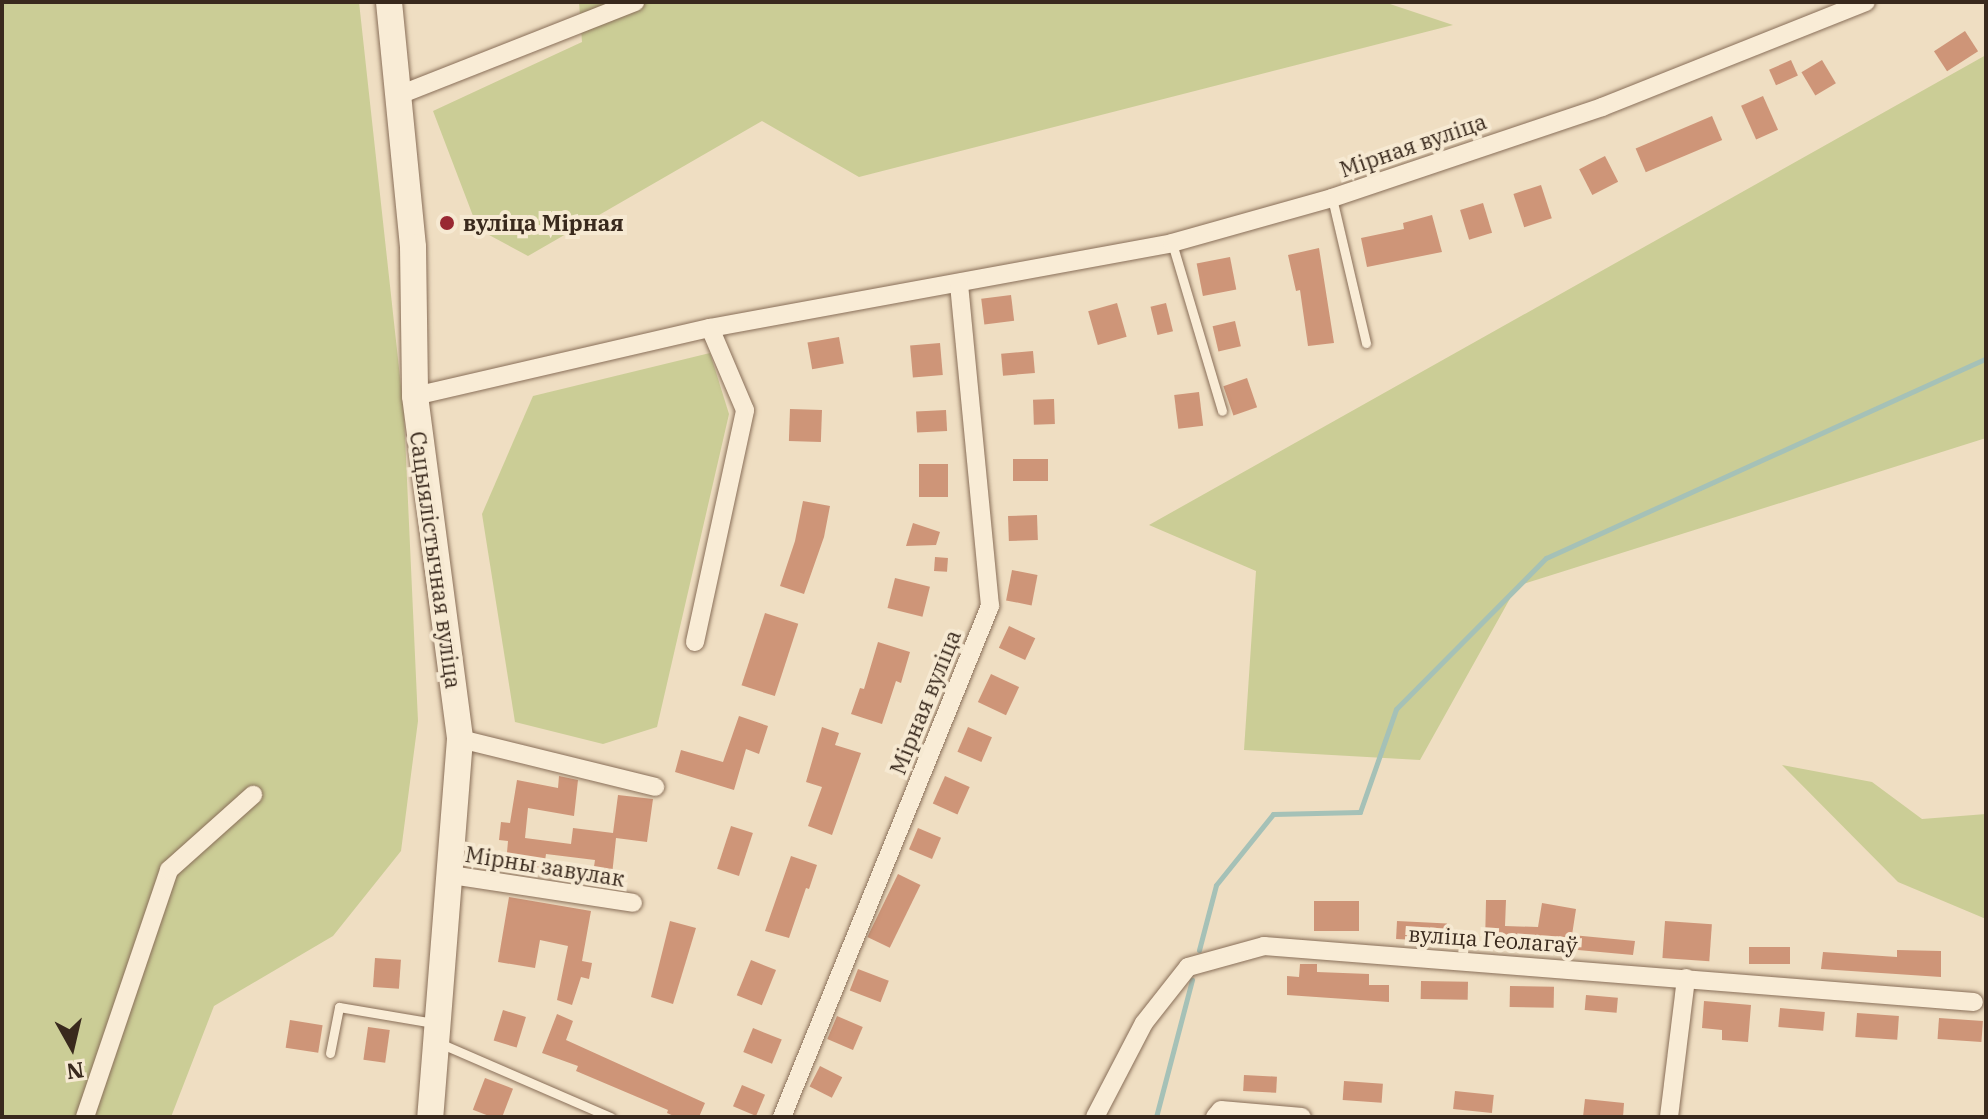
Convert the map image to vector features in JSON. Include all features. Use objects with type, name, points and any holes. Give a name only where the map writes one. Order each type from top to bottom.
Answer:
[{"type":"main road","name":"Сацыялістычная вуліца","points":[[389,2],[413,247],[415,396],[460,739],[430,1117]]},
{"type":"street","points":[[399,95],[635,2]]},
{"type":"street","name":"Мірная вуліца","points":[[415,396],[710,328],[1172,243],[1332,198],[1602,107],[1866,2]]},
{"type":"street","name":"Мірная вуліца","points":[[782,1117],[990,606],[959,283]]},
{"type":"street","points":[[695,642],[745,410],[710,328]]},
{"type":"street","points":[[460,739],[655,787]]},
{"type":"street","points":[[85,1117],[169,870],[253,795]]},
{"type":"street","name":"Мірны завулак","points":[[451,875],[633,903]]},
{"type":"street","name":"вуліца Геолагаў","points":[[1095,1117],[1144,1023],[1188,967],[1264,946],[1974,1002]]},
{"type":"street","points":[[1669,1117],[1686,978]]},
{"type":"street","points":[[1215,1117],[1221,1110],[1302,1117]]},
{"type":"lane","points":[[1332,198],[1366,343]]},
{"type":"lane","points":[[1172,243],[1222,411]]},
{"type":"lane","points":[[330,1053],[339,1007],[437,1032],[610,1117]]},
{"type":"green space","points":[[2,2],[359,2],[404,414],[418,721],[401,851],[333,936],[214,1006],[171,1117],[2,1117]]},
{"type":"green space","points":[[579,2],[1384,2],[1453,25],[859,177],[762,121],[528,256],[478,229],[433,111],[582,42]]},
{"type":"green space","points":[[1986,55],[1986,438],[1517,586],[1420,760],[1244,750],[1256,571],[1149,525]]},
{"type":"green space","points":[[710,353],[729,414],[657,727],[603,744],[515,722],[482,514],[533,396]]},
{"type":"green space","points":[[1782,765],[1872,782],[1922,819],[1986,814],[1986,919],[1898,882]]},
{"type":"building","points":[[1965,31],[1978,51],[1947,71],[1934,51]]},
{"type":"building","points":[[1791,60],[1798,76],[1776,85],[1769,70]]},
{"type":"building","points":[[1822,60],[1836,83],[1815,96],[1801,72]]},
{"type":"building","points":[[1763,96],[1778,130],[1756,140],[1741,106]]},
{"type":"building","points":[[1712,116],[1722,140],[1646,172],[1636,148]]},
{"type":"building","points":[[1605,156],[1618,182],[1592,195],[1579,169]]},
{"type":"building","points":[[1541,185],[1552,218],[1524,227],[1513,194]]},
{"type":"building","points":[[1483,203],[1492,233],[1469,240],[1460,210]]},
{"type":"building","points":[[1432,215],[1442,252],[1367,267],[1361,238],[1404,229],[1403,223]]},
{"type":"building","points":[[1319,248],[1334,343],[1308,346],[1300,290],[1296,291],[1288,255]]},
{"type":"building","points":[[1230,257],[1236,289],[1203,296],[1197,263]]},
{"type":"building","points":[[1011,295],[1014,321],[984,324],[981,299]]},
{"type":"building","points":[[1117,303],[1127,337],[1098,345],[1088,311]]},
{"type":"building","points":[[1166,303],[1173,331],[1157,335],[1150,307]]},
{"type":"building","points":[[1235,321],[1241,346],[1218,352],[1213,326]]},
{"type":"building","points":[[839,337],[844,364],[812,369],[807,343]]},
{"type":"building","points":[[940,343],[943,375],[913,377],[910,346]]},
{"type":"building","points":[[1033,351],[1035,373],[1003,376],[1001,354]]},
{"type":"building","points":[[1247,378],[1257,407],[1233,415],[1223,386]]},
{"type":"building","points":[[1199,392],[1203,426],[1178,429],[1174,395]]},
{"type":"building","points":[[1054,399],[1055,424],[1034,425],[1033,400]]},
{"type":"building","points":[[790,409],[822,410],[821,442],[789,441]]},
{"type":"building","points":[[946,410],[947,431],[917,433],[916,412]]},
{"type":"building","points":[[1013,459],[1048,459],[1048,481],[1013,481]]},
{"type":"building","points":[[919,464],[948,464],[948,497],[919,497]]},
{"type":"building","points":[[803,501],[830,506],[824,537],[804,594],[780,586],[795,541]]},
{"type":"building","points":[[1037,515],[1038,540],[1009,541],[1008,516]]},
{"type":"building","points":[[913,523],[940,532],[936,545],[906,546]]},
{"type":"building","points":[[935,557],[948,558],[947,572],[934,571]]},
{"type":"building","points":[[1012,570],[1038,575],[1032,605],[1006,600]]},
{"type":"building","points":[[895,578],[930,587],[922,617],[888,608]]},
{"type":"building","points":[[765,613],[798,624],[775,696],[742,685]]},
{"type":"building","points":[[1009,626],[1035,638],[1025,660],[999,648]]},
{"type":"building","points":[[878,642],[910,652],[901,683],[896,681],[882,724],[851,714],[860,688],[864,689]]},
{"type":"building","points":[[991,674],[1019,687],[1006,715],[978,702]]},
{"type":"building","points":[[739,716],[768,726],[759,754],[746,749],[734,790],[675,772],[681,750],[723,762]]},
{"type":"building","points":[[822,727],[839,733],[835,745],[861,753],[832,835],[808,826],[822,787],[806,782]]},
{"type":"building","points":[[968,727],[992,737],[981,762],[957,752]]},
{"type":"building","points":[[559,776],[578,780],[574,816],[528,808],[525,838],[571,844],[573,828],[613,833],[618,795],[653,799],[647,842],[616,838],[612,875],[593,873],[595,860],[546,854],[544,868],[506,864],[508,841],[499,840],[501,822],[510,823],[517,780],[558,788]]},
{"type":"building","points":[[945,776],[970,787],[957,814],[933,803]]},
{"type":"building","points":[[731,826],[753,833],[739,876],[717,869]]},
{"type":"building","points":[[918,828],[941,838],[932,859],[909,849]]},
{"type":"building","points":[[791,856],[817,865],[789,938],[765,931]]},
{"type":"building","points":[[898,874],[920,885],[890,948],[867,937]]},
{"type":"building","points":[[509,897],[591,911],[582,961],[592,963],[589,979],[581,977],[572,1005],[557,1000],[568,946],[540,940],[535,968],[498,962]]},
{"type":"building","points":[[1486,900],[1506,900],[1505,926],[1538,927],[1542,903],[1576,909],[1572,935],[1635,941],[1633,955],[1567,949],[1566,953],[1535,948],[1536,945],[1485,944]]},
{"type":"building","points":[[1314,901],[1359,901],[1359,931],[1314,931]]},
{"type":"building","points":[[670,921],[696,928],[673,1004],[651,997]]},
{"type":"building","points":[[1397,921],[1447,924],[1446,942],[1396,939]]},
{"type":"building","points":[[1665,921],[1712,924],[1709,961],[1662,958]]},
{"type":"building","points":[[1749,947],[1790,947],[1790,964],[1749,964]]},
{"type":"building","points":[[1897,950],[1941,951],[1941,977],[1821,969],[1823,952],[1897,957]]},
{"type":"building","points":[[375,958],[401,960],[399,989],[373,987]]},
{"type":"building","points":[[751,960],[776,970],[762,1005],[737,995]]},
{"type":"building","points":[[1300,964],[1317,964],[1317,972],[1369,974],[1369,985],[1389,985],[1389,1002],[1287,995],[1287,976],[1299,977]]},
{"type":"building","points":[[858,969],[889,981],[881,1002],[850,990]]},
{"type":"building","points":[[1421,981],[1468,982],[1468,1000],[1421,999]]},
{"type":"building","points":[[1510,986],[1554,987],[1554,1008],[1510,1007]]},
{"type":"building","points":[[1586,995],[1618,998],[1617,1013],[1585,1010]]},
{"type":"building","points":[[1704,1001],[1751,1005],[1748,1042],[1722,1040],[1722,1030],[1702,1028]]},
{"type":"building","points":[[1780,1008],[1825,1012],[1823,1031],[1778,1027]]},
{"type":"building","points":[[503,1010],[526,1017],[517,1048],[494,1041]]},
{"type":"building","points":[[1857,1013],[1899,1016],[1897,1040],[1855,1037]]},
{"type":"building","points":[[557,1014],[573,1021],[566,1040],[705,1103],[699,1117],[676,1117],[667,1113],[668,1110],[576,1071],[578,1066],[542,1053]]},
{"type":"building","points":[[837,1016],[863,1027],[853,1050],[827,1039]]},
{"type":"building","points":[[1939,1018],[1983,1021],[1981,1042],[1938,1039]]},
{"type":"building","points":[[290,1020],[323,1025],[318,1053],[286,1048]]},
{"type":"building","points":[[368,1027],[390,1030],[385,1063],[363,1060]]},
{"type":"building","points":[[753,1028],[782,1040],[772,1064],[743,1052]]},
{"type":"building","points":[[820,1066],[842,1077],[832,1098],[810,1086]]},
{"type":"building","points":[[1244,1075],[1277,1077],[1276,1093],[1243,1091]]},
{"type":"building","points":[[485,1078],[513,1089],[502,1117],[492,1117],[473,1110]]},
{"type":"building","points":[[1344,1081],[1383,1084],[1382,1103],[1343,1100]]},
{"type":"building","points":[[742,1085],[765,1095],[756,1116],[733,1106]]},
{"type":"building","points":[[1455,1091],[1494,1095],[1492,1113],[1453,1109]]},
{"type":"building","points":[[1585,1099],[1624,1103],[1623,1117],[1583,1117]]},
{"type":"waterway","points":[[1199,950],[1216,885],[1273,814],[1360,812],[1396,709],[1546,558],[1986,358]]},
{"type":"waterway","points":[[1156,1117],[1192,980]]},
{"type":"place","name":"вуліца Мірная","points":[[447,223]]}]
